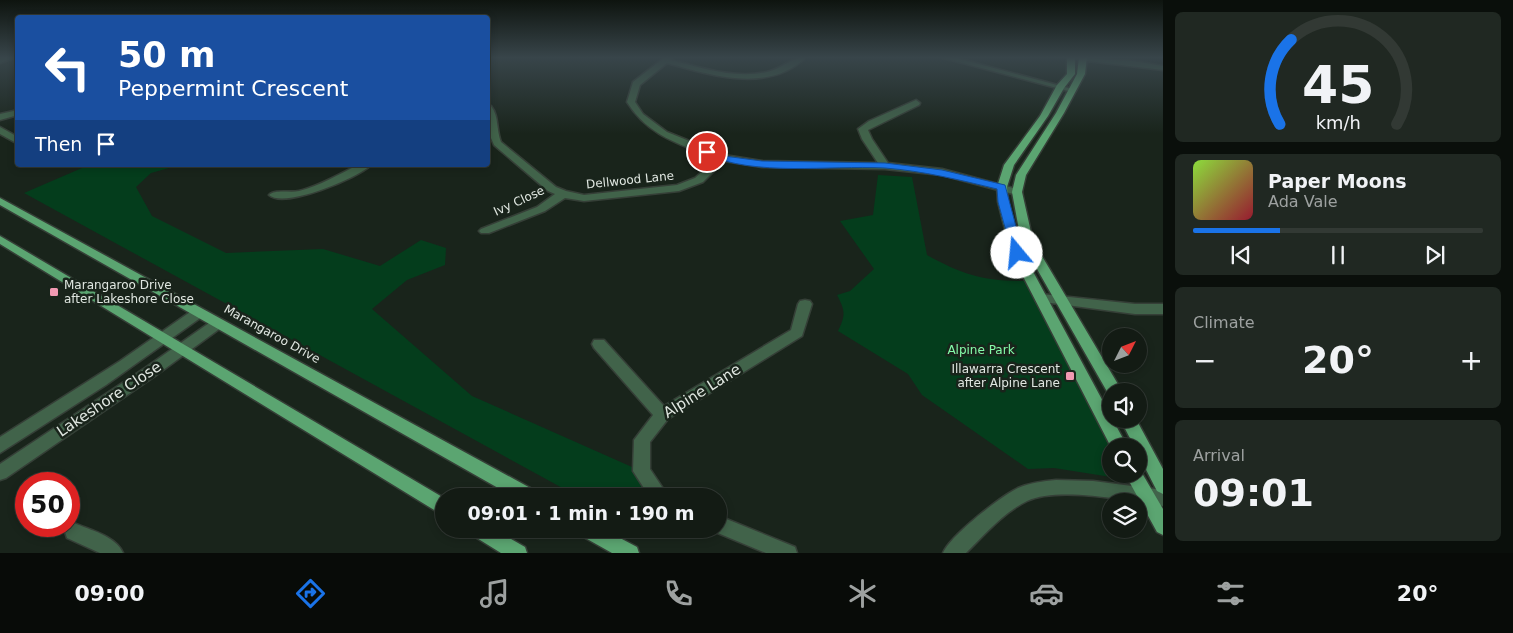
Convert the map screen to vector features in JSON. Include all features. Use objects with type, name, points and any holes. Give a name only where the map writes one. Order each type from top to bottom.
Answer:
[{"type":"main road","points":[[1064,83],[1044,116],[1009,165],[1002,187],[1003,202],[1017,253],[1115,438]]},
{"type":"main road","points":[[1076,83],[1060,113],[1021,175],[1017,192],[1026,241],[1109,383]]},
{"type":"main road","name":"Marangaroo Drive","points":[[0,201],[217,324],[514,488]]},
{"type":"main road","points":[[0,239],[435,503]]},
{"type":"main road","points":[[1133,428],[1163,486]]},
{"type":"main road","points":[[1142,483],[1155,497],[1163,526]]},
{"type":"main road","points":[[493,538],[518,553]]},
{"type":"main road","points":[[602,538],[630,553]]},
{"type":"street","points":[[638,83],[630,102],[640,116],[664,134],[722,158],[762,164],[885,166],[942,172],[1017,192]]},
{"type":"street","points":[[1044,83],[1072,90]]},
{"type":"street","points":[[885,166],[867,139],[863,129],[916,103]]},
{"type":"street","name":"Dellwood Lane","points":[[490,110],[492,113],[492,144],[552,189],[564,194],[584,198],[679,188],[699,180],[722,158]]},
{"type":"street","points":[[0,117],[15,113]]},
{"type":"street","points":[[0,130],[15,139]]},
{"type":"street","points":[[274,195],[290,197],[317,190],[362,167]]},
{"type":"street","name":"Ivy Close","points":[[485,231],[541,209],[564,194]]},
{"type":"street","points":[[1041,298],[1135,309],[1163,309]]},
{"type":"street","name":"Alpine Lane","points":[[653,488],[641,471],[642,440],[662,415],[797,333],[805,304]]},
{"type":"street","name":"Lakeshore Close","points":[[0,446],[164,338],[198,313]]},
{"type":"street","name":"Lakeshore Close","points":[[0,473],[182,350],[217,324]]},
{"type":"street","points":[[599,344],[662,415]]},
{"type":"street","points":[[952,553],[1000,510],[1026,493],[1063,488],[1096,489],[1155,497]]},
{"type":"street","points":[[727,528],[788,553]]},
{"type":"street","points":[[80,535],[107,547],[114,553]]},
{"type":"green space","points":[[84,167],[173,167],[151,173],[136,187],[152,216],[226,253],[323,249],[380,266],[421,240],[446,248],[445,265],[407,280],[372,309],[472,396],[641,471],[653,488],[562,488],[24,193]]},
{"type":"green space","name":"Alpine Park","points":[[878,175],[912,177],[927,255],[952,268],[974,276],[997,280],[1025,281],[1109,438],[1102,438],[1102,476],[1054,468],[1028,469],[922,395],[908,374],[838,331],[844,313],[837,295],[850,291],[874,269],[840,221],[873,215]]},
{"type":"place","name":"Marangaroo Drive after Lakeshore Close","points":[[54,292]]},
{"type":"place","name":"Illawarra Crescent after Alpine Lane","points":[[1070,376]]},
{"type":"route","points":[[707,152],[722,158],[762,164],[885,166],[942,172],[1002,187],[1003,202],[1017,253]]}]
